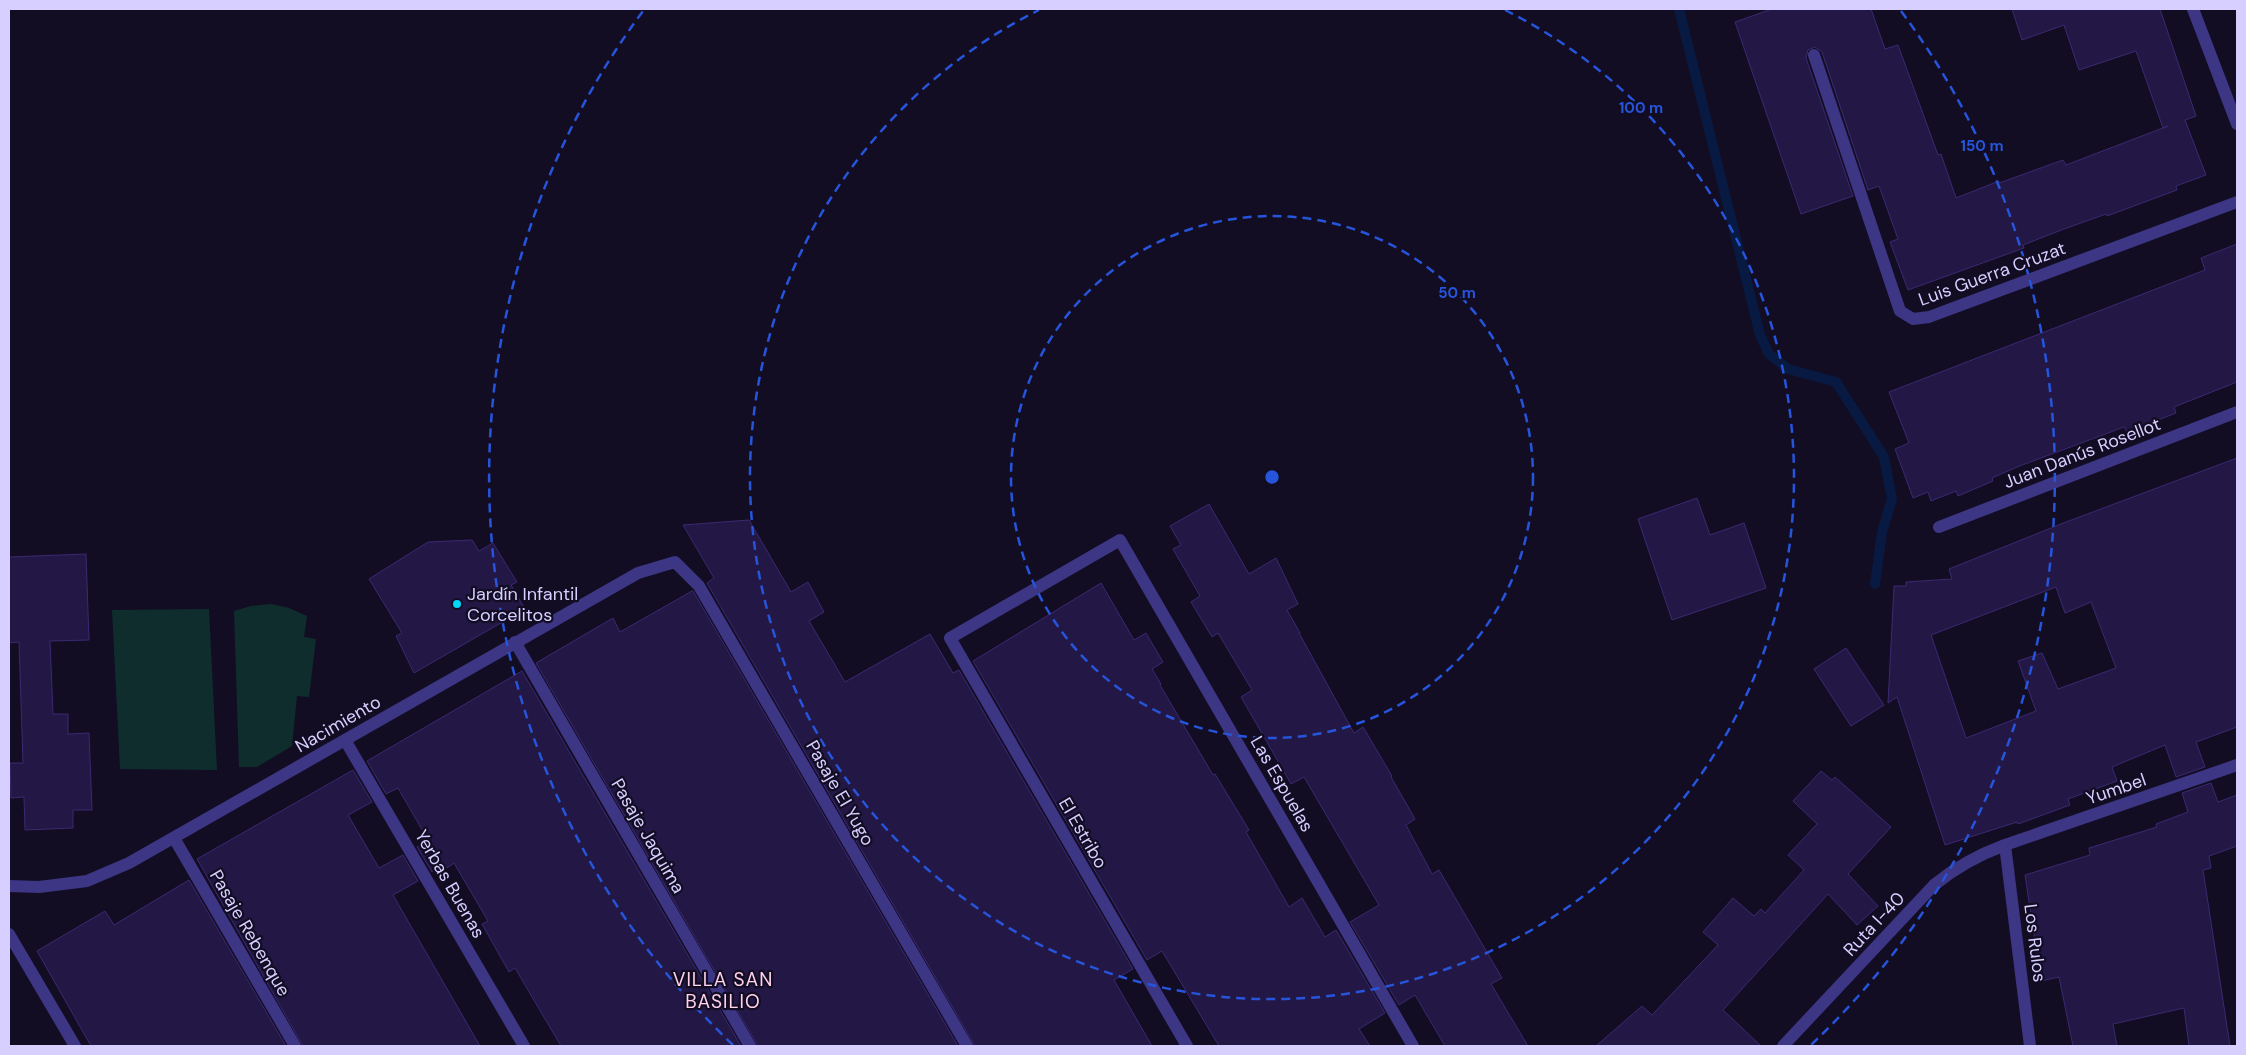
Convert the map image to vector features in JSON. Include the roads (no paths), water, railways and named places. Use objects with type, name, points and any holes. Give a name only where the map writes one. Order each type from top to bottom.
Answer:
[{"type":"street","points":[[2193,9],[2237,124]]},
{"type":"street","name":"Luis Guerra Cruzat","points":[[1814,55],[1900,311],[1913,319],[1930,317],[2237,202]]},
{"type":"street","name":"Juan Danús Rosellot","points":[[1939,527],[2237,412]]},
{"type":"street","name":"Las Espuelas","points":[[950,638],[1120,540],[1413,1046]]},
{"type":"street","name":"Nacimiento","points":[[9,886],[39,887],[87,882],[129,863],[638,572],[675,562]]},
{"type":"street","name":"Pasaje El Yugo","points":[[675,562],[699,586],[967,1046]]},
{"type":"street","name":"El Estribo","points":[[950,638],[1187,1046]]},
{"type":"street","name":"Pasaje Jaquima","points":[[515,642],[750,1046]]},
{"type":"street","name":"Yerbas Buenas","points":[[345,740],[524,1046]]},
{"type":"street","name":"Yumbel","points":[[2005,845],[2237,765]]},
{"type":"street","name":"Pasaje Rebenque","points":[[174,838],[295,1046]]},
{"type":"street","name":"Ruta I-40","points":[[1783,1046],[1934,885],[1952,870],[1978,855],[2005,845]]},
{"type":"street","name":"Los Rulos","points":[[2005,845],[2030,1046]]},
{"type":"street","points":[[9,934],[75,1046]]},
{"type":"waterway","points":[[1679,9],[1760,335],[1769,354],[1788,369],[1836,382],[1884,457],[1892,499],[1882,532],[1875,584]]},
{"type":"place","name":"Jardín Infantil Corcelitos","points":[[457,604]]},
{"type":"district","name":"VILLA SAN BASILIO","points":[[723,990]]}]
